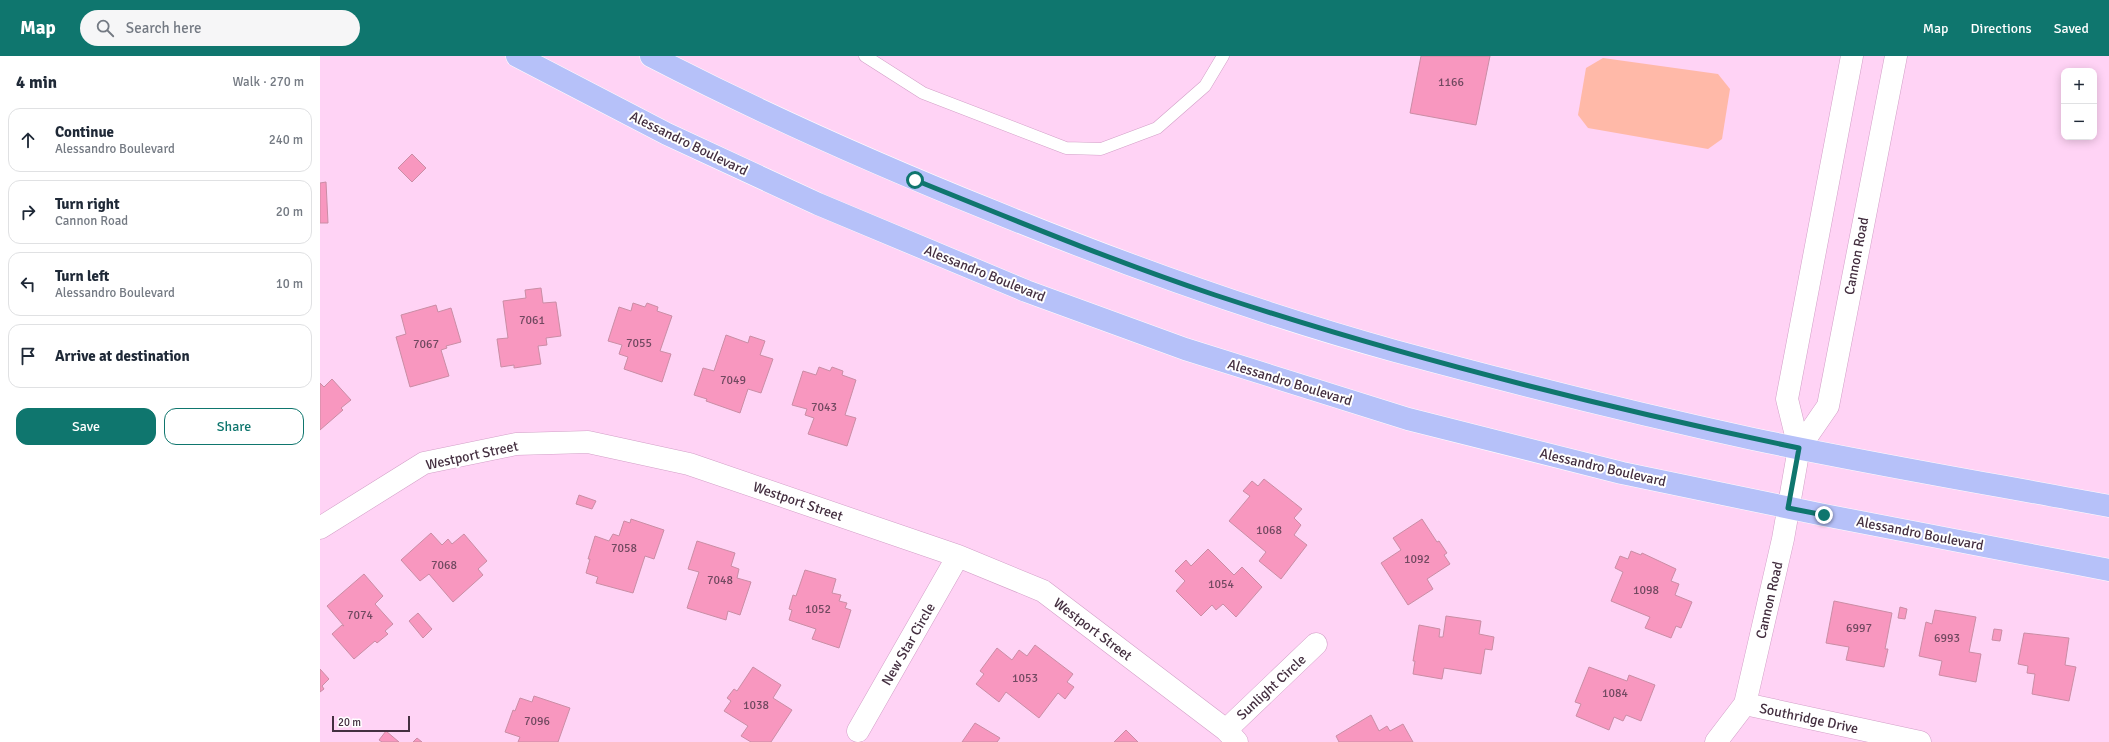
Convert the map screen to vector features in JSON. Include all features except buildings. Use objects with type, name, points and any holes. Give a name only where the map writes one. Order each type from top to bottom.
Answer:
[{"type":"main road","name":"Alessandro Boulevard","points":[[517,56],[666,134],[818,204],[1026,291],[1185,349],[1408,419],[1622,473],[1788,508],[2109,570]]},
{"type":"main road","points":[[651,56],[804,131],[915,180],[1058,237],[1212,294],[1391,350],[1608,406],[1799,448],[2109,506]]},
{"type":"street","name":"Cannon Road","points":[[1716,742],[1744,704],[1788,508],[1799,448],[1787,399],[1852,56]]},
{"type":"street","name":"Cannon Road","points":[[1799,448],[1828,406],[1896,56]]},
{"type":"street","name":"Westport Street","points":[[320,528],[424,463],[516,444],[588,442],[689,464],[958,556],[1043,591],[1231,736]]},
{"type":"street","name":"New Star Circle","points":[[858,731],[958,556]]},
{"type":"street","name":"Sunlight Circle","points":[[1231,736],[1316,644]]},
{"type":"street","name":"Southridge Drive","points":[[1744,704],[1920,742]]},
{"type":"lane","points":[[865,56],[923,93],[1066,148],[1101,149],[1157,128],[1205,86],[1223,56]]},
{"type":"shaded area","points":[[1603,58],[1718,74],[1730,89],[1722,139],[1708,149],[1588,128],[1578,115],[1586,68]]},
{"type":"route","points":[[915,180],[1058,237],[1212,294],[1391,350],[1585,400],[1799,448],[1788,508],[1824,515]]}]
